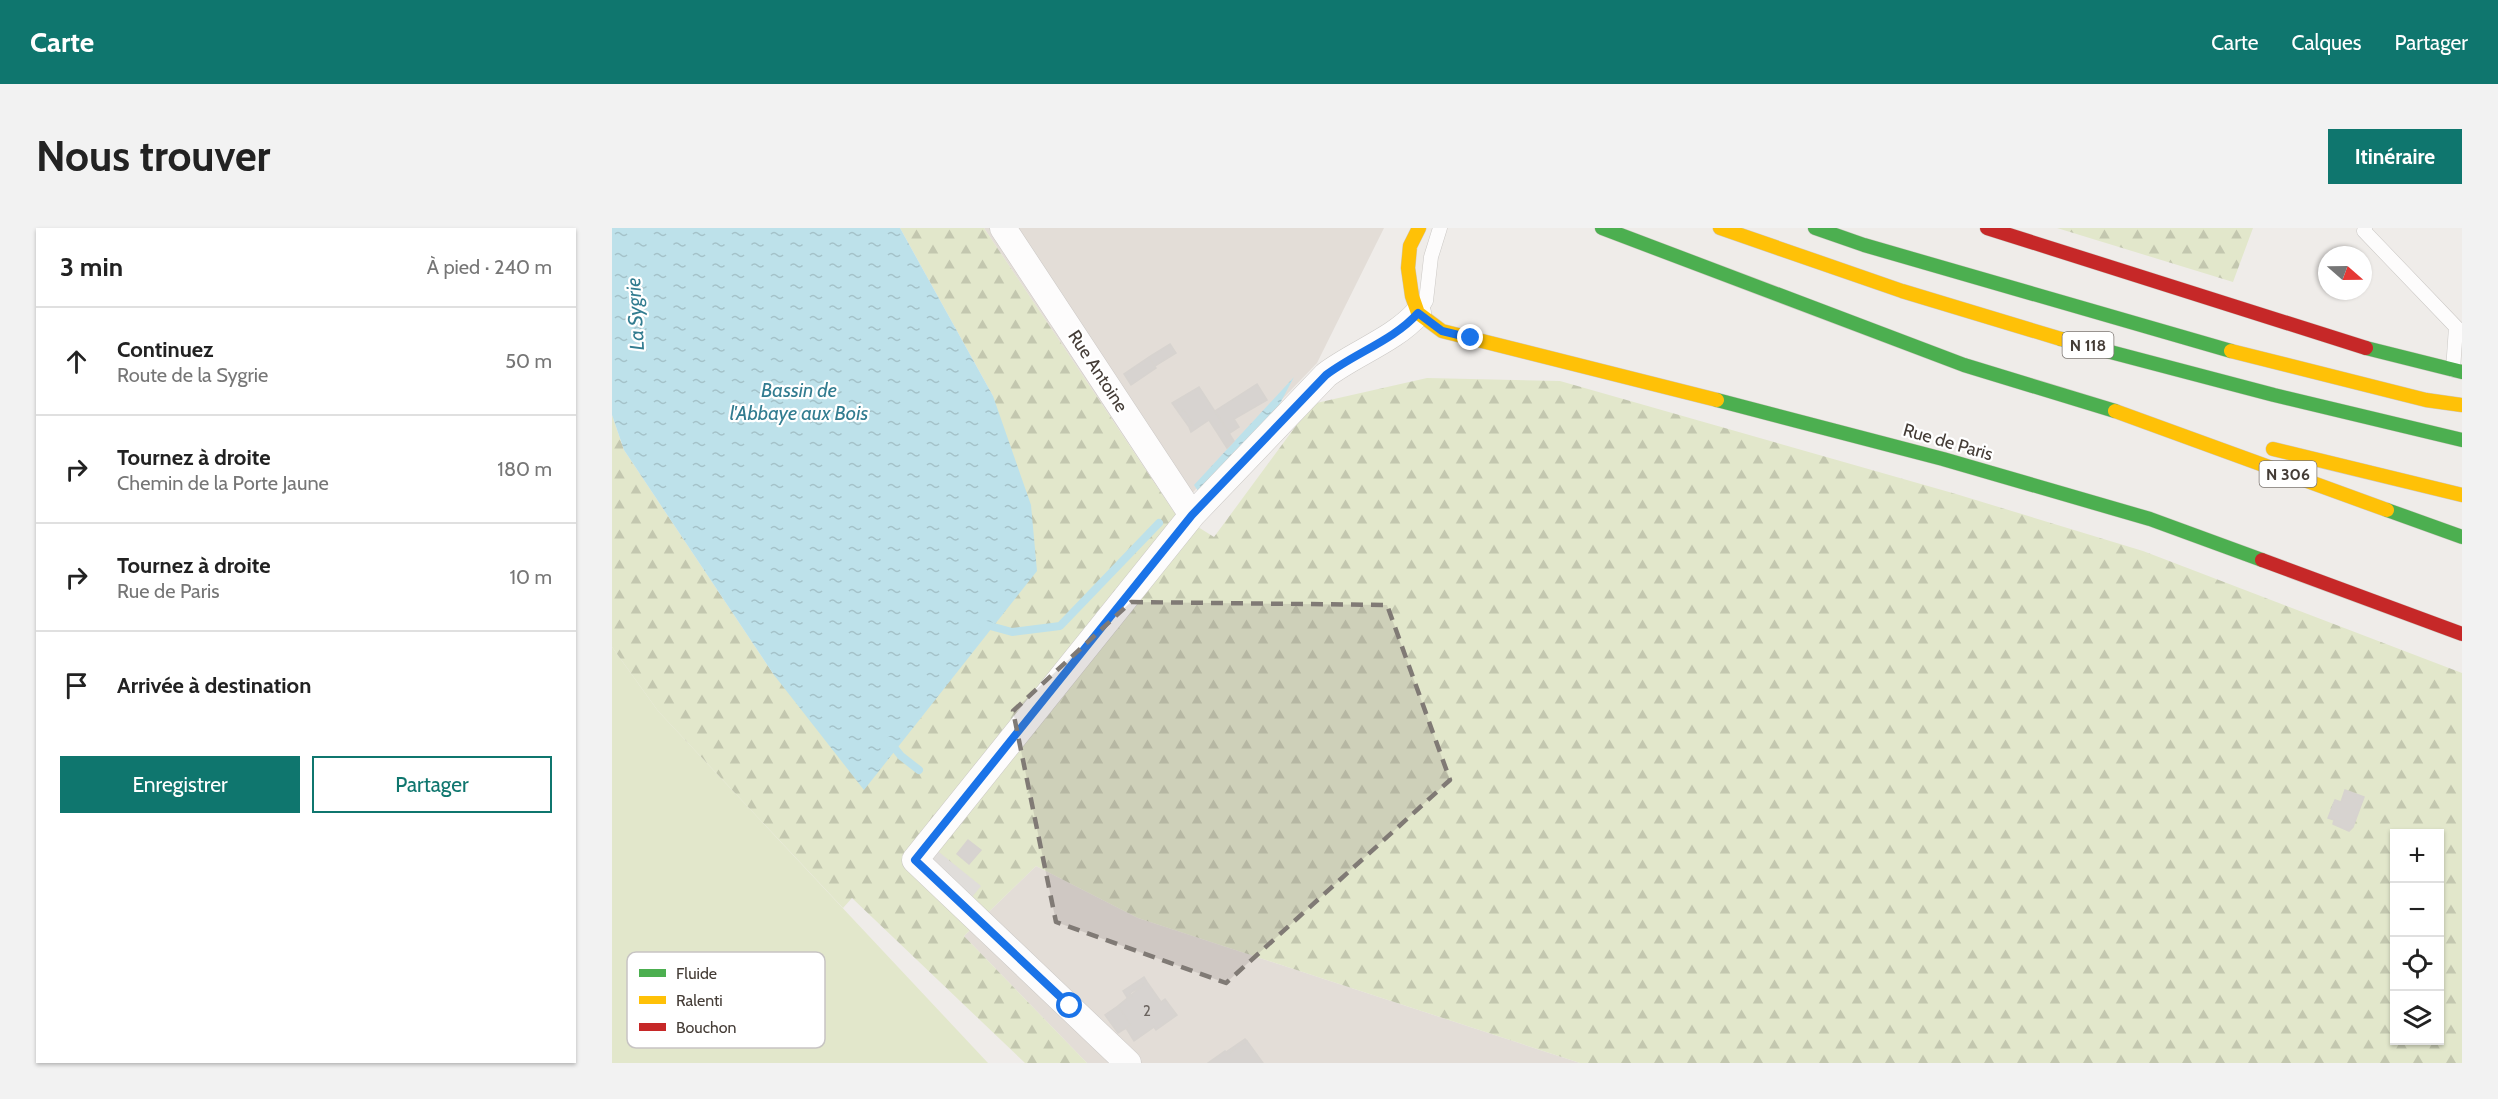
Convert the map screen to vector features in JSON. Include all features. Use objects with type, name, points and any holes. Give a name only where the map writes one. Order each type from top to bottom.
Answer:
[{"type":"main road","points":[[1602,228],[1964,365],[2113,410],[2241,441]]},
{"type":"main road","name":"N 118","points":[[1720,228],[1953,306],[2204,376],[2462,440]]},
{"type":"main road","points":[[1815,228],[1864,245],[2261,360],[2426,400],[2462,405]]},
{"type":"main road","points":[[1987,228],[2367,348],[2458,371]]},
{"type":"main road","points":[[1414,237],[1408,268],[1418,313]]},
{"type":"main road","name":"Rue de Paris","points":[[1418,313],[1442,331],[1595,368],[1932,456],[2150,519],[2462,634]]},
{"type":"main road","name":"N 306","points":[[2113,410],[2462,537]]},
{"type":"main road","points":[[2264,447],[2462,495]]},
{"type":"street","name":"Rue Antoine","points":[[1003,228],[1192,515]]},
{"type":"street","points":[[1397,271],[1414,237]]},
{"type":"street","points":[[1128,1063],[915,860],[1192,515],[1326,375],[1348,359],[1406,326],[1418,313]]},
{"type":"lane","points":[[1418,313],[1426,301],[1431,257],[1440,228]]},
{"type":"lane","points":[[2365,228],[2364,231],[2456,327],[2458,371]]},
{"type":"highlighted area","points":[[1131,602],[1387,605],[1450,780],[1226,983],[1056,922],[1013,711]]},
{"type":"shaded area","points":[[984,228],[1384,228],[1317,363],[1174,512]]},
{"type":"shaded area","points":[[929,844],[981,886],[964,907],[915,860]]},
{"type":"shaded area","points":[[1036,866],[1138,918],[1580,1063],[1087,1063],[964,936]]},
{"type":"green space","points":[[900,228],[984,228],[1174,512],[1214,537],[1312,404],[1427,378],[1560,381],[1956,494],[2143,551],[2462,673],[2462,1063],[1580,1063],[1138,918],[1036,866],[964,936],[1087,1063],[1025,1063],[852,898],[843,908],[658,711],[612,647],[612,415],[624,450],[774,675],[993,396]]},
{"type":"green space","points":[[2057,228],[2253,228],[2233,282]]},
{"type":"green space","points":[[612,647],[658,711],[988,1063],[612,1063]]},
{"type":"water","name":"Bassin de l'Abbaye aux Bois","points":[[612,228],[900,228],[993,396],[1031,505],[1037,571],[864,790],[774,675],[624,450],[612,415]]},
{"type":"water","points":[[1294,377],[1276,411],[1200,494],[1194,485]]},
{"type":"building","points":[[1170,344],[1176,353],[1155,366],[1149,357]]},
{"type":"building","points":[[1149,357],[1156,368],[1131,385],[1124,374]]},
{"type":"building","points":[[1257,384],[1267,400],[1234,419],[1239,427],[1230,433],[1215,411]]},
{"type":"building","points":[[1199,387],[1234,441],[1227,448],[1209,420],[1191,432],[1189,427],[1193,424],[1184,410],[1179,413],[1172,403]]},
{"type":"building","points":[[1184,410],[1193,424],[1189,427],[1179,413]]},
{"type":"building","points":[[2345,790],[2364,797],[2353,827],[2349,831],[2333,824],[2334,820],[2328,818],[2335,800],[2341,802]]},
{"type":"building","points":[[968,840],[981,850],[969,864],[957,854]]},
{"type":"building","points":[[1144,977],[1147,982],[1130,993],[1132,996],[1128,999],[1123,991]]},
{"type":"building","points":[[1147,982],[1161,1002],[1165,999],[1177,1015],[1156,1030],[1154,1027],[1134,1041],[1126,1028],[1131,1025],[1118,1006]]},
{"type":"building","points":[[1118,1006],[1131,1025],[1118,1033],[1105,1015]]},
{"type":"building","points":[[1245,1039],[1247,1041],[1228,1054],[1226,1052]]},
{"type":"building","points":[[1247,1041],[1263,1063],[1208,1063],[1225,1051],[1228,1054]]},
{"type":"waterway","points":[[983,624],[1012,632],[1060,626],[1159,523]]},
{"type":"waterway","name":"La Sygrie","points":[[889,741],[901,756],[919,770]]},
{"type":"traffic: fast","points":[[1602,228],[1964,365],[2115,411]]},
{"type":"traffic: fast","points":[[1815,228],[1864,245],[2231,351]]},
{"type":"traffic: fast","points":[[2061,339],[2274,395],[2462,440]]},
{"type":"traffic: fast","points":[[2366,348],[2462,372]]},
{"type":"traffic: fast","points":[[1717,400],[1943,459],[2150,519],[2262,560]]},
{"type":"traffic: fast","points":[[2387,510],[2462,537]]},
{"type":"traffic: slow","points":[[1419,228],[1410,246],[1408,268],[1412,296],[1418,313],[1442,331],[1717,400]]},
{"type":"traffic: slow","points":[[1720,228],[1902,291],[2061,339]]},
{"type":"traffic: slow","points":[[2231,351],[2426,400],[2462,405]]},
{"type":"traffic: slow","points":[[2115,411],[2387,510]]},
{"type":"traffic: slow","points":[[2273,449],[2462,495]]},
{"type":"traffic: jam","points":[[1987,228],[2366,348]]},
{"type":"traffic: jam","points":[[2262,560],[2462,634]]},
{"type":"route","points":[[1070,1006],[915,860],[1192,515],[1326,375],[1348,359],[1406,326],[1418,313],[1442,331],[1471,338]]}]
